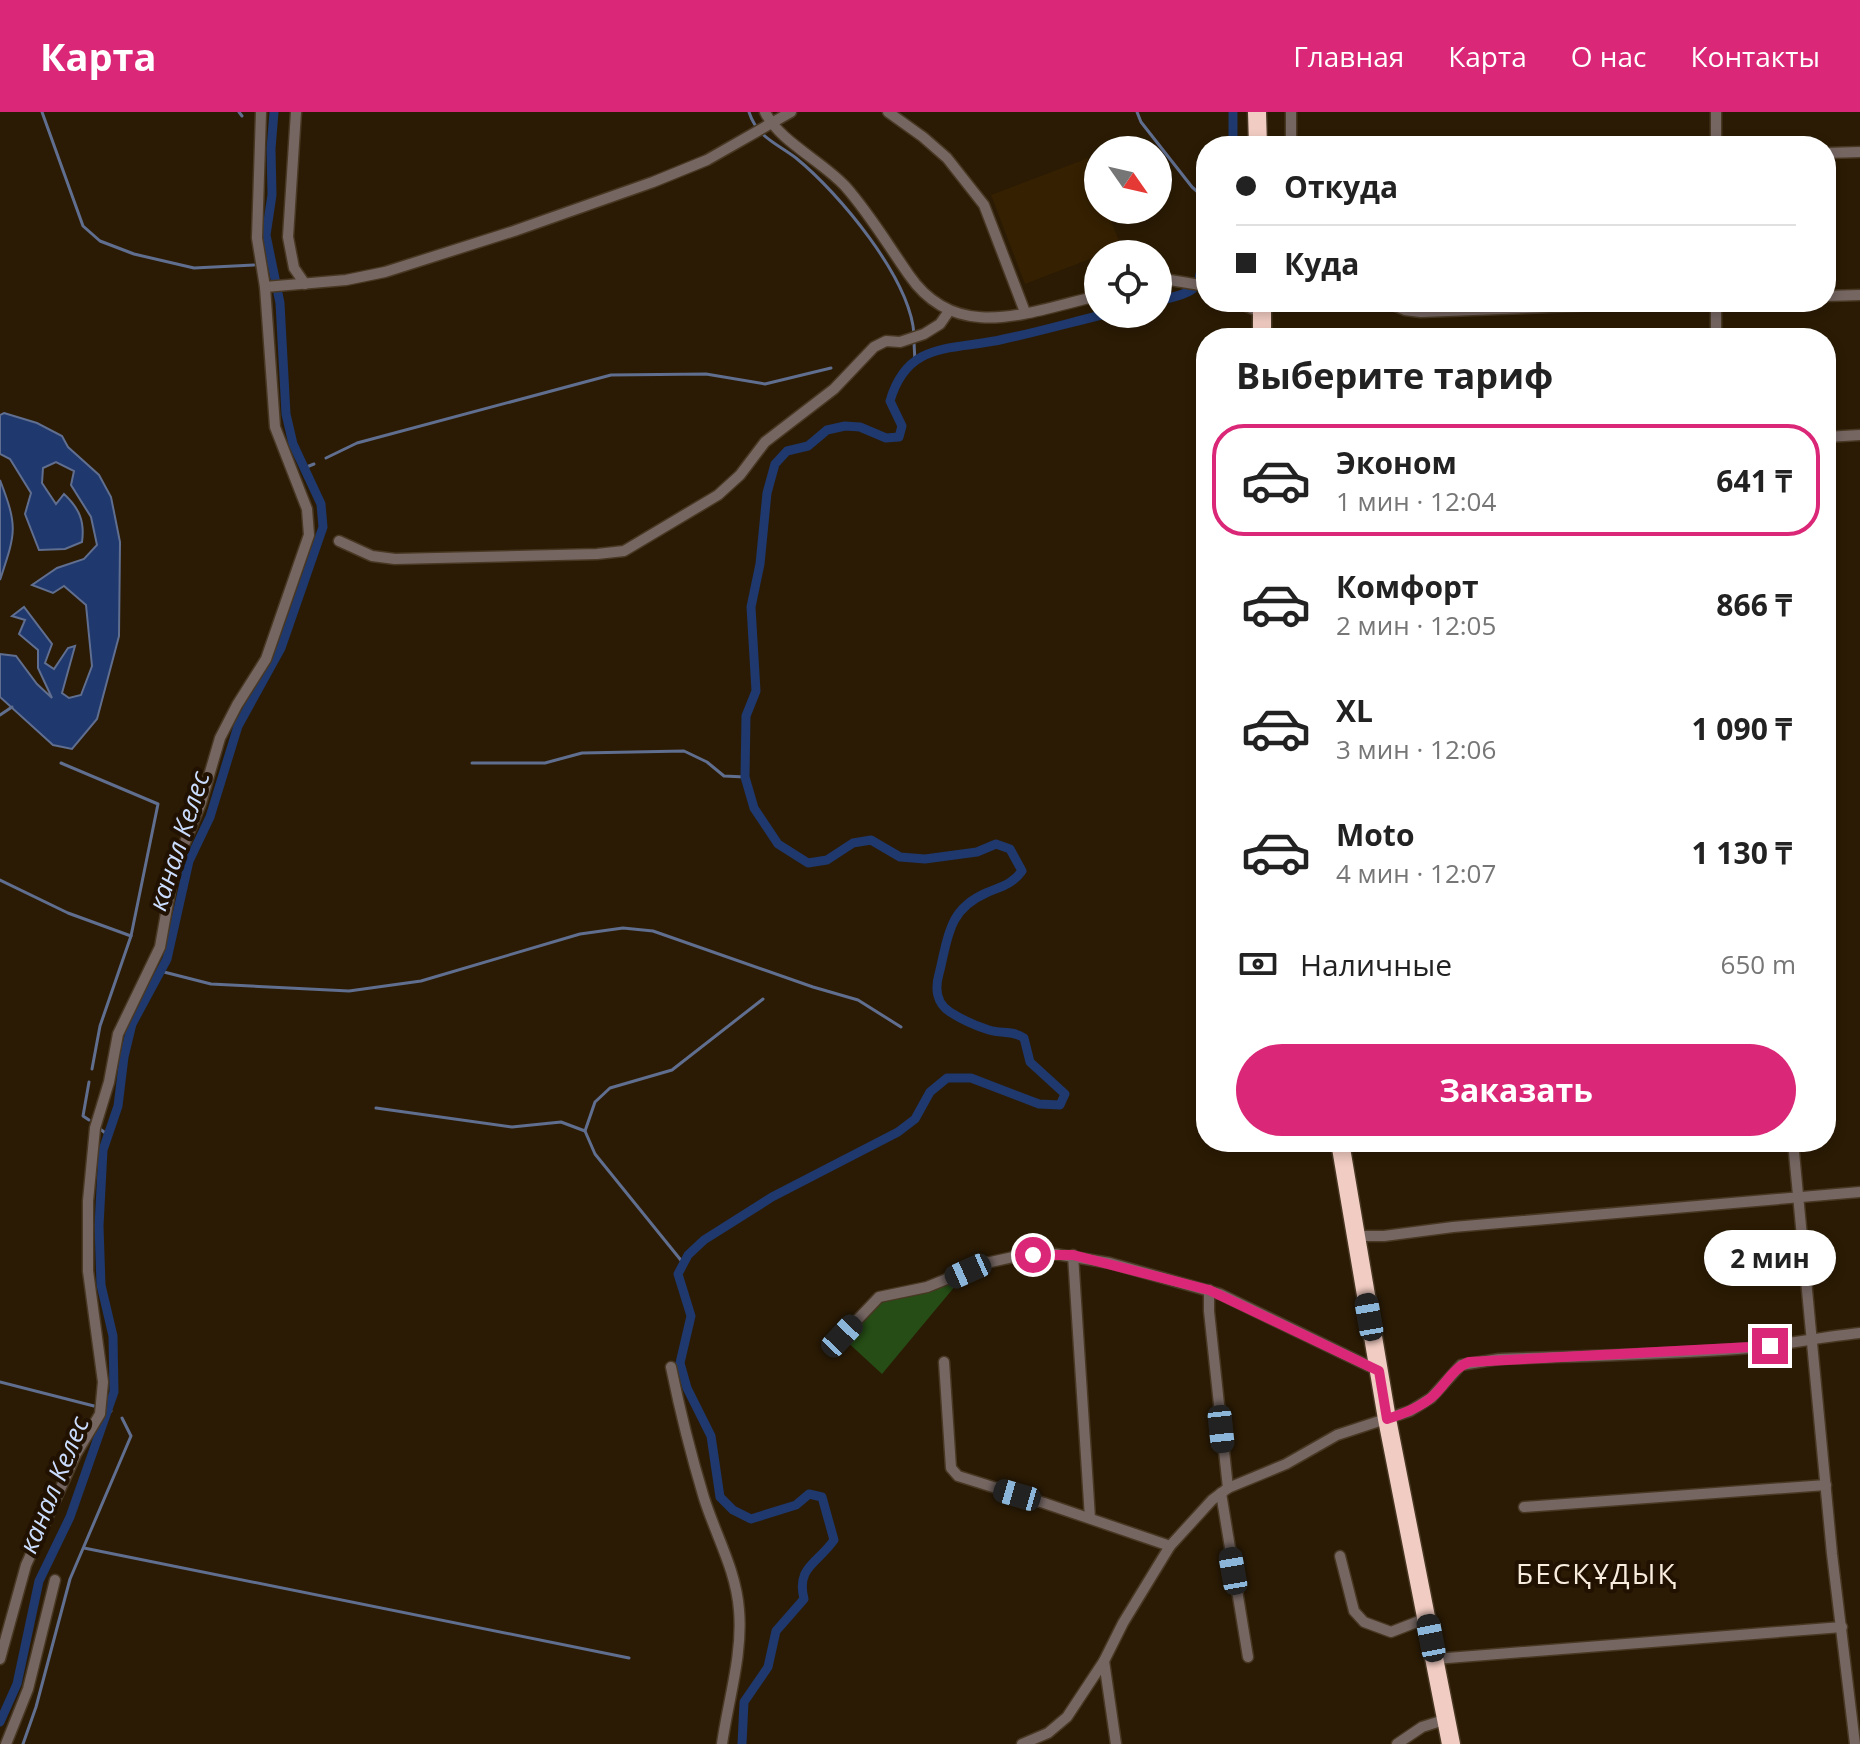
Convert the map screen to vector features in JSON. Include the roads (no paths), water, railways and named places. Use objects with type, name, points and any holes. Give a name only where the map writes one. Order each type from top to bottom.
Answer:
[{"type":"highway","points":[[1257,112],[1258,136]]},
{"type":"highway","points":[[1341,1152],[1387,1419],[1451,1744]]},
{"type":"street","points":[[0,1659],[26,1565],[76,1454],[100,1414],[103,1382],[88,1271],[87,1213],[95,1128],[109,1082],[118,1034],[160,947],[174,869],[201,803],[220,738],[266,659],[309,535],[307,509],[275,427],[265,287],[257,238],[261,112]]},
{"type":"street","points":[[296,112],[288,237],[294,268],[305,284]]},
{"type":"street","points":[[765,112],[771,124],[845,186],[911,279],[932,301],[949,311],[971,318],[995,319],[1084,299]]},
{"type":"street","points":[[265,287],[346,280],[385,272],[514,231],[707,160],[791,112]]},
{"type":"street","points":[[888,112],[947,158],[984,205],[1025,312]]},
{"type":"street","points":[[1291,112],[1291,136]]},
{"type":"street","points":[[1716,112],[1716,136]]},
{"type":"street","points":[[1836,153],[1860,152]]},
{"type":"street","points":[[1172,280],[1196,284]]},
{"type":"street","points":[[1836,296],[1860,295]]},
{"type":"street","points":[[339,541],[372,556],[395,559],[624,551],[718,495],[740,475],[765,442],[834,389],[874,347],[886,341],[900,342],[924,334],[940,324],[949,311]]},
{"type":"street","points":[[1836,436],[1860,435]]},
{"type":"street","points":[[1794,1152],[1810,1339],[1855,1744]]},
{"type":"street","points":[[1354,1236],[1384,1236],[1453,1227],[1860,1192]]},
{"type":"street","points":[[842,1336],[879,1297],[927,1287],[986,1263],[1033,1255],[1073,1255],[1209,1290],[1379,1371]]},
{"type":"street","points":[[1073,1255],[1090,1518]]},
{"type":"street","points":[[1209,1290],[1224,1491],[1248,1657]]},
{"type":"street","points":[[1022,1744],[1059,1725],[1078,1702],[1170,1546],[1190,1522],[1224,1491],[1286,1464],[1337,1435],[1421,1405],[1438,1392],[1455,1370],[1469,1362],[1738,1349],[1860,1333]]},
{"type":"street","points":[[944,1362],[951,1468],[954,1473],[964,1479],[1170,1546]]},
{"type":"street","points":[[671,1367],[682,1419],[704,1497],[729,1562],[739,1609],[740,1630],[722,1744]]},
{"type":"street","points":[[1524,1507],[1826,1485]]},
{"type":"street","points":[[1340,1556],[1354,1611],[1364,1622],[1391,1632],[1427,1618]]},
{"type":"street","points":[[6,1744],[28,1689],[55,1580]]},
{"type":"street","points":[[1435,1659],[1842,1627]]},
{"type":"street","points":[[1104,1661],[1116,1744]]},
{"type":"street","points":[[1397,1744],[1422,1727],[1447,1719]]},
{"type":"water","points":[[4,413],[37,423],[62,436],[68,447],[99,475],[111,497],[120,542],[119,636],[97,719],[72,749],[53,745],[0,697],[0,654],[16,656],[52,698],[38,668],[38,650],[19,634],[25,620],[12,616],[24,607],[52,644],[45,663],[54,669],[68,648],[75,646],[62,693],[69,698],[81,695],[92,666],[86,605],[64,586],[53,593],[32,585],[57,568],[84,559],[97,545],[91,517],[71,485],[74,471],[56,462],[43,468],[42,483],[56,504],[64,494],[74,504],[82,521],[82,542],[65,549],[39,550],[25,514],[31,493],[10,459],[0,454],[0,415]]},
{"type":"water","points":[[0,480],[13,530],[0,580]]},
{"type":"waterway","points":[[42,112],[83,226],[100,241],[134,254],[194,268],[254,265]]},
{"type":"waterway","points":[[239,112],[242,116]]},
{"type":"waterway","name":"канал Келес","points":[[0,1722],[17,1684],[39,1581],[70,1517],[114,1392],[113,1336],[101,1285],[99,1226],[103,1150],[118,1106],[132,1024],[167,959],[189,861],[210,817],[238,726],[281,648],[323,527],[321,504],[293,444],[286,414],[280,303],[266,235],[272,195],[274,112]]},
{"type":"waterway","points":[[749,112],[762,134],[813,173],[870,238],[900,288],[910,312],[914,334]]},
{"type":"waterway","points":[[1137,112],[1141,122],[1196,190]]},
{"type":"waterway","points":[[1233,112],[1233,136]]},
{"type":"waterway","name":"канал Келес","points":[[268,264],[273,264]]},
{"type":"waterway","points":[[1172,297],[1185,294],[1196,285]]},
{"type":"waterway","points":[[742,1744],[744,1702],[768,1667],[776,1631],[804,1599],[802,1588],[805,1573],[834,1540],[822,1497],[809,1494],[796,1505],[751,1519],[733,1510],[720,1497],[711,1436],[687,1388],[680,1363],[691,1316],[678,1274],[688,1255],[704,1240],[772,1197],[898,1132],[915,1119],[930,1092],[947,1078],[971,1078],[1039,1104],[1060,1105],[1065,1094],[1030,1062],[1024,1038],[964,1020],[945,1008],[938,995],[938,979],[956,917],[973,900],[1010,882],[1022,871],[1010,849],[996,844],[977,852],[925,859],[900,857],[871,840],[853,843],[827,860],[808,863],[778,844],[754,808],[745,777],[746,716],[756,691],[751,607],[760,564],[767,493],[775,464],[787,451],[808,446],[827,430],[860,427],[886,438],[899,437],[902,426],[890,401],[898,381],[908,367],[921,357],[935,351],[1004,339],[1084,319]]},
{"type":"waterway","points":[[914,342],[915,362]]},
{"type":"waterway","points":[[326,458],[357,443],[611,375],[706,374],[765,384],[831,368]]},
{"type":"waterway","points":[[304,468],[314,464]]},
{"type":"waterway","points":[[0,715],[12,707]]},
{"type":"waterway","points":[[472,763],[545,763],[582,753],[684,751],[707,762],[724,776],[745,777]]},
{"type":"waterway","points":[[61,763],[158,804],[131,936],[100,1026],[92,1069]]},
{"type":"waterway","points":[[0,880],[68,913],[131,936]]},
{"type":"waterway","points":[[160,971],[211,984],[349,991],[421,981],[580,934],[623,928],[653,931],[858,1000],[901,1027]]},
{"type":"waterway","points":[[684,1264],[595,1154],[585,1131],[595,1102],[610,1088],[672,1070],[763,999]]},
{"type":"waterway","points":[[89,1082],[83,1116],[89,1120]]},
{"type":"waterway","points":[[376,1108],[512,1127],[561,1122],[585,1131]]},
{"type":"waterway","points":[[100,1129],[108,1135]]},
{"type":"waterway","points":[[0,1382],[94,1406]]},
{"type":"waterway","name":"канал Келес","points":[[107,1409],[111,1411]]},
{"type":"waterway","points":[[23,1744],[70,1579],[131,1436],[122,1418]]},
{"type":"waterway","points":[[84,1548],[629,1658]]},
{"type":"district","name":"БЕСҚҰДЫҚ","points":[[1597,1574]]}]
